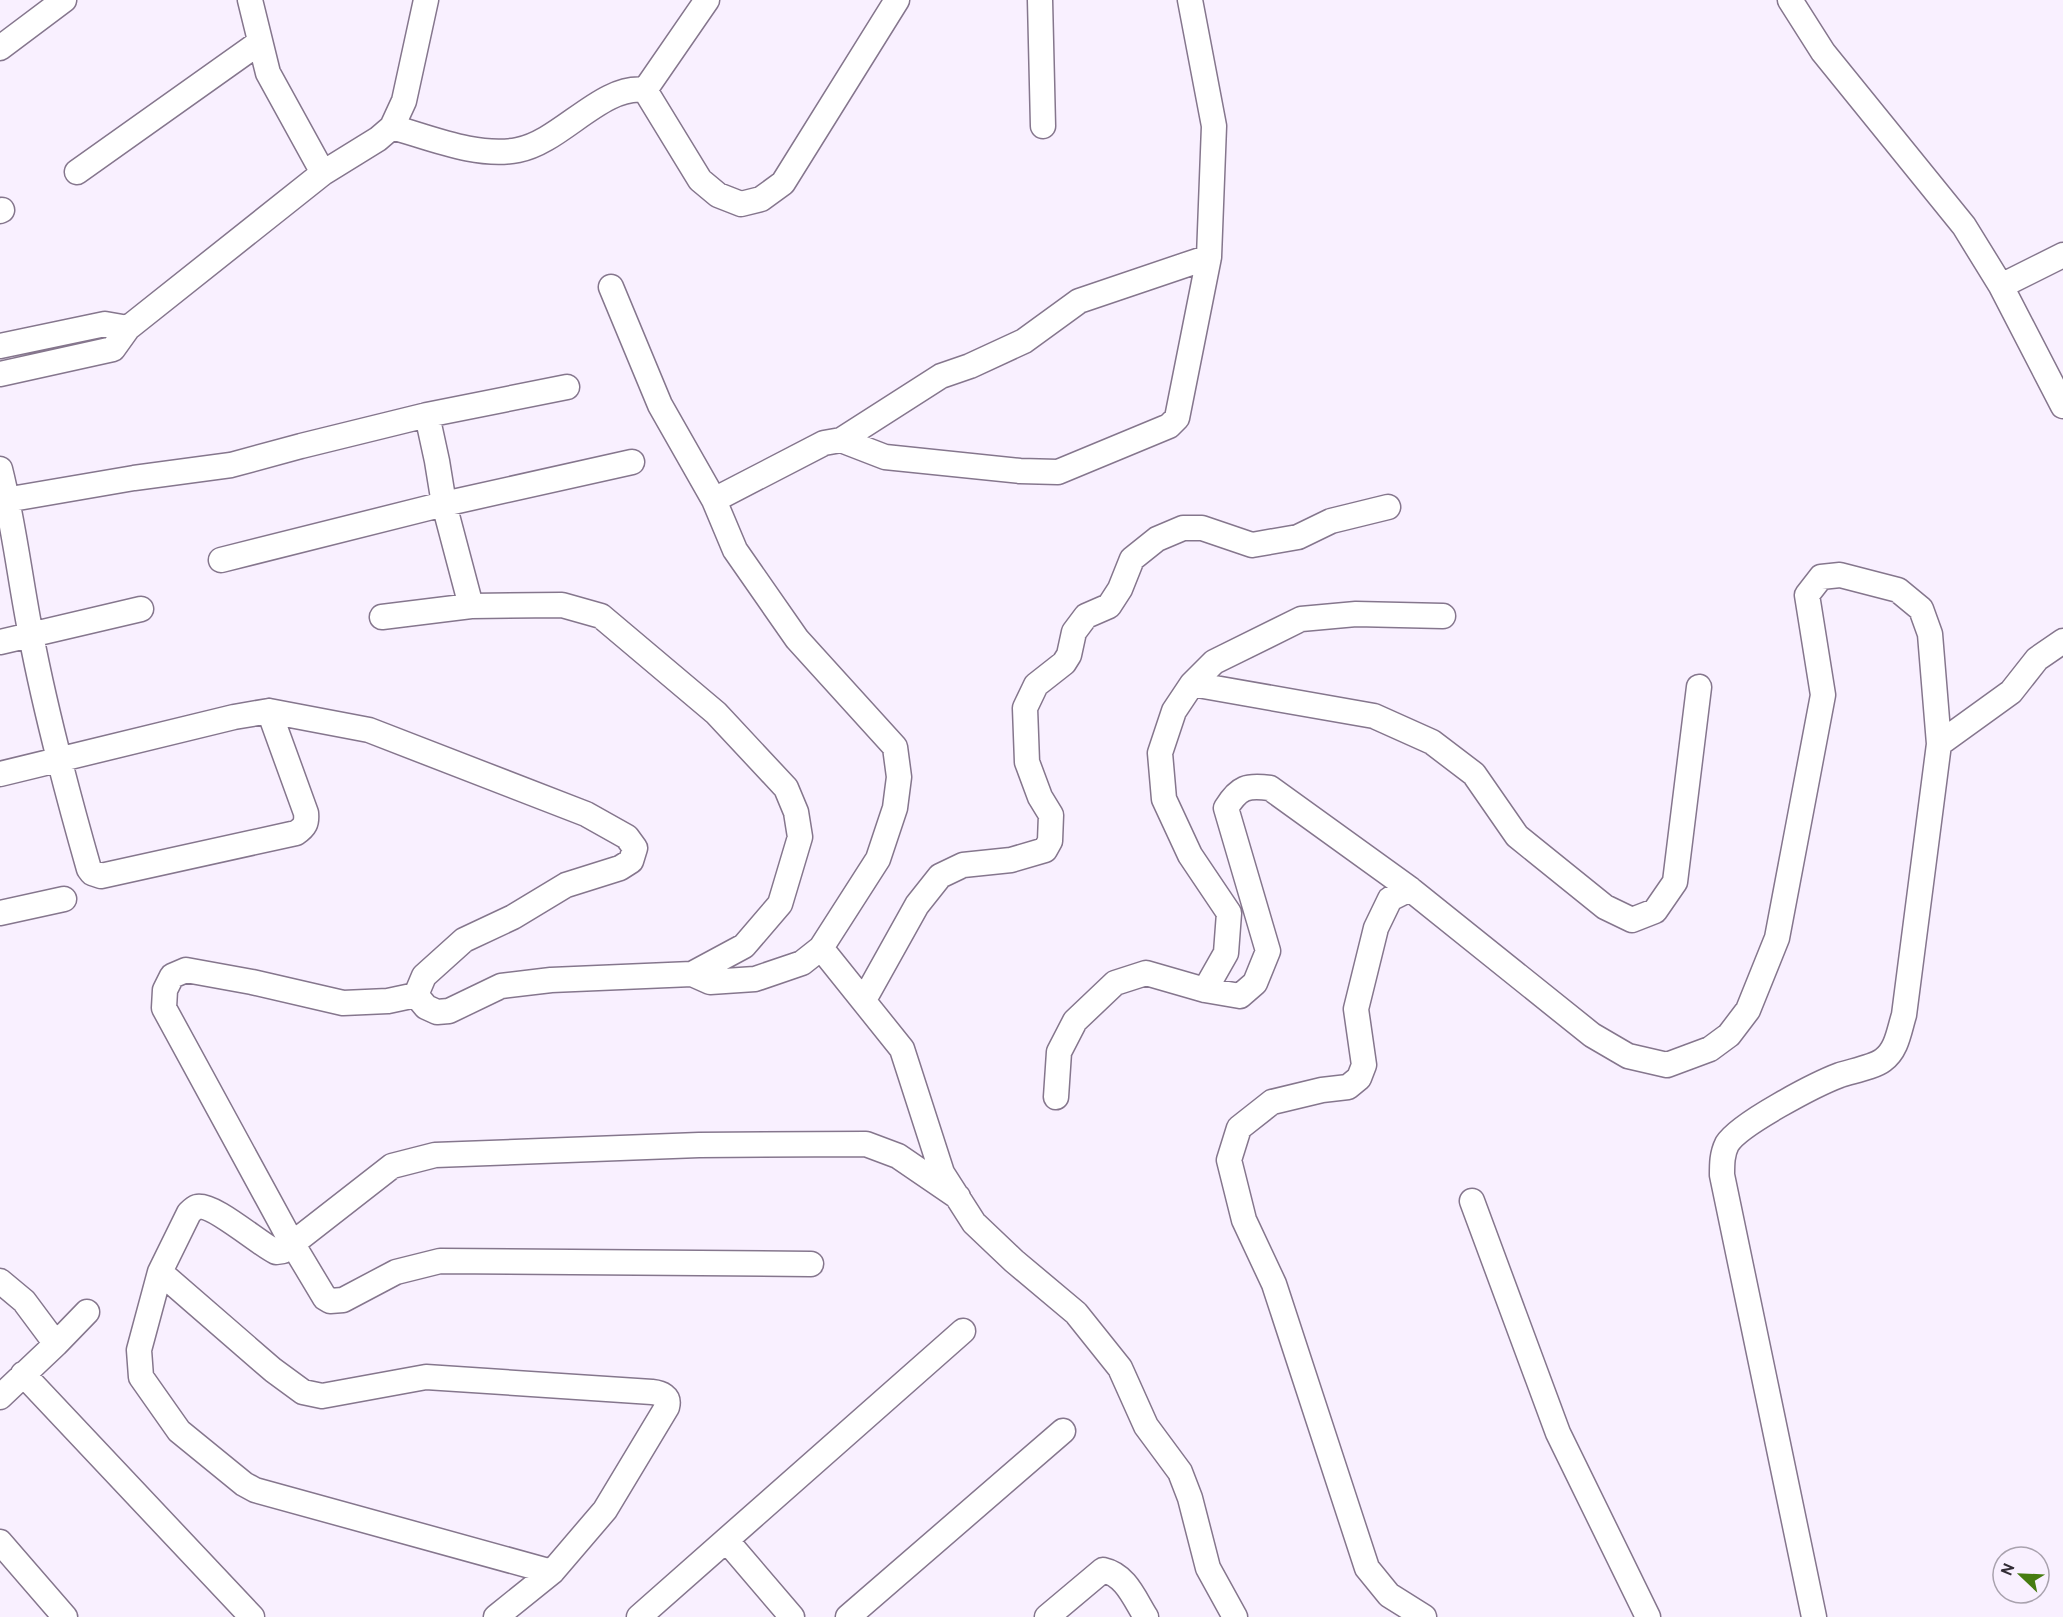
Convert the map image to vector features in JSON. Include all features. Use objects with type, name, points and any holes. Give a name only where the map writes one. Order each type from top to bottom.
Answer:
[{"type":"street","points":[[0,48],[64,0]]},
{"type":"street","points":[[250,0],[268,73],[323,173]]},
{"type":"street","points":[[0,374],[113,349],[128,327],[323,173],[378,139],[392,127],[404,100],[426,0]]},
{"type":"street","points":[[645,90],[707,0]]},
{"type":"street","points":[[645,90],[700,180],[718,195],[741,204],[761,199],[783,183],[897,0]]},
{"type":"street","points":[[1040,0],[1043,126]]},
{"type":"street","points":[[841,440],[885,457],[1020,471],[1058,472],[1169,426],[1177,418],[1209,257],[1214,126],[1190,0]]},
{"type":"street","points":[[1790,0],[1823,52],[1964,226],[2001,286],[2063,406]]},
{"type":"street","points":[[77,172],[260,42]]},
{"type":"street","points":[[392,127],[485,153],[519,150],[549,137],[618,93],[633,89],[645,90]]},
{"type":"street","points":[[2001,286],[2063,255]]},
{"type":"street","points":[[714,500],[824,443],[841,440],[941,376],[970,366],[1024,341],[1079,301],[1209,257]]},
{"type":"street","points":[[612,287],[660,405],[714,500],[735,550],[797,639],[895,747],[899,777],[896,808],[878,859],[821,948],[801,963],[755,979],[710,982],[692,974]]},
{"type":"street","points":[[0,346],[105,324],[128,327]]},
{"type":"street","points":[[4,500],[134,478],[231,465],[427,415],[567,387]]},
{"type":"street","points":[[427,415],[444,504],[471,606]]},
{"type":"street","points":[[221,560],[444,504],[632,462]]},
{"type":"street","points":[[0,469],[4,500],[58,760],[89,869],[96,875],[102,876],[296,833],[307,822],[306,813],[269,711]]},
{"type":"street","points":[[864,1000],[917,905],[940,876],[963,865],[1011,860],[1045,850],[1050,841],[1051,815],[1040,797],[1027,762],[1025,708],[1036,685],[1064,663],[1069,656],[1074,632],[1086,616],[1109,606],[1120,589],[1132,559],[1157,539],[1183,528],[1202,528],[1252,544],[1298,537],[1331,521],[1388,507]]},
{"type":"street","points":[[1056,1097],[1059,1052],[1075,1021],[1115,983],[1146,973],[1205,990],[1240,996],[1254,983],[1268,951],[1226,808],[1235,794],[1251,786],[1270,788],[1410,890],[1592,1035],[1628,1056],[1667,1065],[1710,1049],[1729,1035],[1748,1010],[1777,938],[1823,695],[1808,595],[1821,578],[1840,575],[1898,590],[1921,609],[1930,634],[1939,744],[1904,1015],[1894,1048],[1882,1061],[1838,1076],[1755,1119],[1738,1132],[1728,1144],[1722,1158],[1722,1175],[1814,1617]]},
{"type":"street","points":[[382,617],[471,606],[562,605],[601,615],[716,713],[786,788],[796,812],[800,837],[780,904],[744,946],[692,974],[551,980],[501,986],[449,1011],[437,1012],[426,1006],[416,995]]},
{"type":"street","points":[[0,642],[141,609]]},
{"type":"street","points":[[1205,990],[1226,953],[1229,913],[1190,855],[1164,799],[1160,753],[1174,711],[1192,684],[1214,662],[1300,619],[1356,614],[1443,616]]},
{"type":"street","points":[[1939,744],[2012,692],[2037,659],[2063,641]]},
{"type":"street","points":[[1192,684],[1374,716],[1432,742],[1474,774],[1517,836],[1605,907],[1632,920],[1655,911],[1675,882],[1699,687]]},
{"type":"street","points":[[0,774],[234,717],[269,711],[380,734],[586,814],[627,837],[635,848],[631,861],[620,868],[566,885],[513,917],[464,940],[424,976],[416,995]]},
{"type":"street","points":[[1410,890],[1390,899],[1376,928],[1356,1008],[1364,1065],[1359,1078],[1348,1087],[1322,1090],[1272,1102],[1239,1128],[1229,1160],[1244,1220],[1274,1284],[1367,1568],[1389,1595],[1424,1617]]},
{"type":"street","points":[[0,914],[64,899]]},
{"type":"street","points":[[821,948],[902,1049],[942,1173],[974,1223],[1076,1312],[1120,1368],[1146,1426],[1180,1472],[1190,1498],[1208,1568],[1235,1617]]},
{"type":"street","points":[[416,995],[388,1001],[343,1003],[252,982],[186,970],[172,976],[165,990],[164,1008],[320,1293],[330,1301],[337,1302],[396,1272],[440,1261],[811,1264]]},
{"type":"street","points":[[552,1572],[255,1490],[244,1485],[179,1431],[141,1377],[139,1350],[160,1272],[189,1213],[197,1207],[206,1208],[223,1216],[276,1252],[283,1251],[392,1166],[435,1155],[699,1145],[866,1144],[898,1156],[958,1197]]},
{"type":"street","points":[[1472,1201],[1558,1433],[1648,1617]]},
{"type":"street","points":[[160,1272],[273,1370],[303,1392],[322,1396],[426,1377],[652,1392],[667,1397],[667,1407],[605,1510],[552,1572],[496,1617]]},
{"type":"street","points":[[0,1281],[24,1301],[56,1344]]},
{"type":"street","points":[[0,1397],[87,1312]]},
{"type":"street","points":[[639,1617],[963,1331]]},
{"type":"street","points":[[23,1374],[252,1617]]},
{"type":"street","points":[[848,1617],[1064,1431]]},
{"type":"street","points":[[727,1541],[792,1617]]},
{"type":"street","points":[[0,1542],[65,1617]]},
{"type":"street","points":[[1047,1617],[1103,1570],[1115,1572],[1124,1581],[1146,1617]]}]
